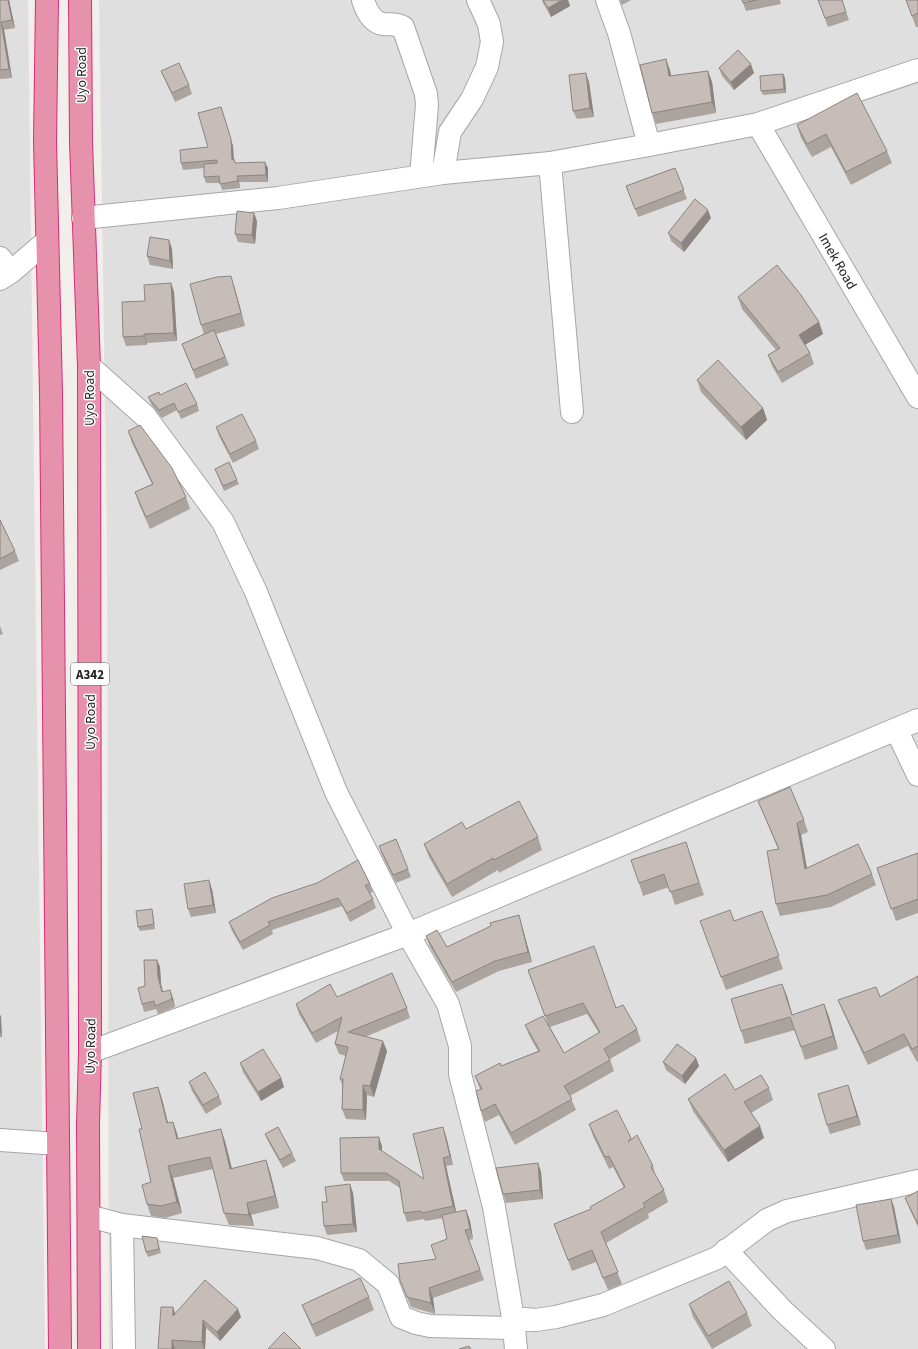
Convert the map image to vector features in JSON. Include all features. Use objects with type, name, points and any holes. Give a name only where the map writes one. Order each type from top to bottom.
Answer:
[{"type":"highway","name":"A342","points":[[47,0],[45,141],[51,400],[60,1349]]},
{"type":"highway","name":"Uyo Road","points":[[80,0],[83,218],[89,366],[90,1052],[88,1124],[90,1349]]},
{"type":"street","points":[[363,0],[369,15],[382,24],[395,24],[402,27],[423,84],[427,105],[421,176]]},
{"type":"street","points":[[443,173],[450,132],[472,99],[488,61],[492,42],[489,24],[478,0]]},
{"type":"street","points":[[607,0],[619,33],[649,145]]},
{"type":"street","points":[[83,218],[278,198],[443,173],[550,163],[758,124],[918,70]]},
{"type":"street","name":"Imek Road","points":[[758,124],[918,397]]},
{"type":"street","points":[[550,163],[572,412]]},
{"type":"street","points":[[4,270],[47,241]]},
{"type":"street","points":[[89,366],[146,416],[223,522],[256,592],[336,792],[408,934],[448,1004],[460,1046],[460,1074],[494,1207],[515,1332]]},
{"type":"street","points":[[90,1052],[408,934],[918,720]]},
{"type":"street","points":[[896,730],[918,775]]},
{"type":"street","points":[[0,1140],[58,1144]]},
{"type":"street","points":[[89,1216],[122,1225],[317,1248],[359,1260],[388,1284],[401,1317],[416,1323],[430,1326],[515,1332],[536,1320],[556,1318],[603,1305],[717,1258],[768,1220],[787,1211],[918,1181]]},
{"type":"street","points":[[122,1225],[124,1349]]},
{"type":"street","points":[[726,1250],[783,1311],[824,1349]]},
{"type":"shaded area","points":[[0,0],[28,0],[45,1349],[0,1349]]},
{"type":"shaded area","points":[[99,0],[918,0],[918,1349],[109,1349],[107,540]]},
{"type":"building","points":[[0,0],[8,0],[12,20],[1,22],[9,69],[0,70]]},
{"type":"building","points":[[543,0],[562,0],[548,8]]},
{"type":"building","points":[[742,0],[757,0],[743,3]]},
{"type":"building","points":[[818,0],[842,0],[846,12],[825,18]]},
{"type":"building","points":[[906,0],[918,0],[918,13],[912,16]]},
{"type":"building","points":[[738,50],[751,64],[731,82],[719,68]]},
{"type":"building","points":[[666,59],[669,76],[708,71],[712,102],[652,113],[640,65]]},
{"type":"building","points":[[179,63],[189,85],[172,93],[161,71]]},
{"type":"building","points":[[586,73],[590,108],[573,111],[569,75]]},
{"type":"building","points":[[783,74],[784,89],[761,91],[760,76]]},
{"type":"building","points":[[857,93],[887,151],[846,172],[826,134],[807,144],[797,125]]},
{"type":"building","points":[[221,107],[231,139],[232,160],[234,159],[235,163],[265,162],[266,175],[237,176],[238,181],[220,184],[219,176],[204,177],[204,164],[217,163],[217,160],[181,163],[180,150],[208,147],[198,113]]},
{"type":"building","points":[[675,168],[684,190],[635,209],[626,186]]},
{"type":"building","points":[[695,199],[708,210],[681,243],[668,233]]},
{"type":"building","points":[[237,211],[254,213],[252,235],[235,234]]},
{"type":"building","points":[[150,237],[169,240],[170,261],[147,256]]},
{"type":"building","points":[[777,265],[801,295],[819,322],[799,335],[810,353],[778,372],[768,355],[780,348],[738,297]]},
{"type":"building","points":[[231,276],[241,313],[201,325],[190,284],[217,277]]},
{"type":"building","points":[[171,283],[174,333],[144,334],[144,336],[123,337],[122,302],[145,301],[144,285]]},
{"type":"building","points":[[214,330],[225,357],[193,370],[182,344]]},
{"type":"building","points":[[718,360],[763,408],[741,427],[697,380]]},
{"type":"building","points":[[186,383],[197,404],[178,412],[174,403],[159,410],[148,397],[159,392],[160,395]]},
{"type":"building","points":[[242,414],[256,441],[230,454],[216,427]]},
{"type":"building","points":[[140,425],[172,468],[186,497],[146,517],[135,492],[153,484],[128,431]]},
{"type":"building","points":[[229,462],[237,480],[223,486],[215,469]]},
{"type":"building","points":[[0,520],[15,551],[0,559]]},
{"type":"building","points":[[790,787],[804,820],[797,823],[805,869],[858,844],[872,874],[827,895],[776,904],[767,851],[779,849],[758,801]]},
{"type":"building","points":[[519,801],[538,837],[494,860],[493,858],[447,884],[424,844],[462,822],[466,829]]},
{"type":"building","points":[[396,839],[408,869],[393,875],[379,846]]},
{"type":"building","points":[[686,842],[699,883],[670,892],[664,874],[639,883],[631,860]]},
{"type":"building","points":[[918,853],[918,899],[891,909],[877,868]]},
{"type":"building","points":[[358,860],[370,884],[365,885],[373,899],[347,913],[338,898],[268,922],[270,925],[240,942],[229,922],[272,898],[317,883]]},
{"type":"building","points":[[209,880],[213,905],[188,909],[184,884]]},
{"type":"building","points":[[152,909],[154,924],[138,927],[136,911]]},
{"type":"building","points":[[730,910],[734,921],[762,911],[779,956],[721,977],[700,921]]},
{"type":"building","points":[[519,915],[528,952],[495,961],[452,982],[426,936],[437,930],[447,947],[491,926],[490,923]]},
{"type":"building","points":[[594,946],[616,1008],[623,1005],[637,1029],[604,1049],[610,1060],[564,1086],[572,1099],[511,1133],[495,1104],[481,1111],[476,1091],[482,1089],[475,1076],[500,1063],[501,1066],[540,1051],[525,1025],[543,1016],[564,1053],[600,1032],[583,1003],[545,1016],[528,970]]},
{"type":"building","points":[[144,960],[157,960],[158,977],[162,992],[170,990],[172,999],[155,1006],[154,1001],[142,1004],[138,988],[145,986]]},
{"type":"building","points":[[392,973],[407,1008],[348,1032],[383,1041],[370,1086],[363,1085],[363,1110],[342,1109],[343,1079],[340,1079],[348,1047],[335,1044],[342,1017],[312,1033],[296,1004],[330,984],[337,997]]},
{"type":"building","points":[[918,976],[918,1046],[912,1049],[904,1034],[864,1053],[838,1000],[876,987],[880,997]]},
{"type":"building","points":[[782,984],[792,1015],[824,1004],[833,1036],[801,1047],[790,1017],[741,1031],[731,999]]},
{"type":"building","points":[[677,1044],[696,1058],[682,1076],[663,1062]]},
{"type":"building","points":[[263,1049],[281,1078],[258,1092],[240,1063]]},
{"type":"building","points":[[205,1072],[219,1096],[203,1105],[189,1082]]},
{"type":"building","points":[[725,1074],[735,1090],[761,1075],[769,1088],[744,1102],[760,1126],[724,1150],[688,1099]]},
{"type":"building","points":[[848,1085],[857,1116],[827,1125],[818,1094]]},
{"type":"building","points":[[158,1087],[167,1123],[173,1122],[177,1139],[221,1129],[230,1169],[266,1160],[275,1196],[247,1203],[249,1215],[224,1213],[210,1157],[168,1166],[177,1202],[161,1206],[147,1204],[142,1185],[151,1182],[139,1129],[142,1129],[133,1093]]},
{"type":"building","points":[[617,1110],[631,1138],[628,1142],[637,1135],[653,1166],[651,1167],[664,1190],[643,1203],[645,1207],[601,1232],[618,1272],[603,1278],[592,1250],[568,1260],[554,1224],[591,1209],[590,1207],[625,1187],[609,1156],[605,1157],[589,1124]]},
{"type":"building","points":[[278,1127],[292,1153],[280,1160],[265,1134]]},
{"type":"building","points":[[443,1127],[450,1156],[443,1158],[453,1206],[422,1213],[421,1211],[404,1213],[399,1181],[386,1173],[341,1173],[340,1138],[379,1137],[379,1149],[424,1179],[413,1134]]},
{"type":"building","points":[[538,1163],[540,1190],[503,1194],[496,1168]]},
{"type":"building","points":[[350,1184],[353,1224],[324,1226],[322,1202],[327,1202],[325,1187]]},
{"type":"building","points":[[918,1191],[918,1224],[905,1198]]},
{"type":"building","points":[[891,1199],[898,1235],[863,1241],[856,1205]]},
{"type":"building","points":[[466,1210],[470,1229],[465,1230],[480,1270],[429,1288],[431,1303],[407,1297],[400,1280],[398,1264],[436,1259],[431,1245],[447,1239],[442,1215]]},
{"type":"building","points":[[142,1236],[157,1238],[159,1249],[146,1252]]},
{"type":"building","points":[[360,1278],[369,1297],[312,1325],[302,1305]]},
{"type":"building","points":[[205,1280],[238,1309],[217,1332],[203,1320],[202,1342],[172,1340],[172,1349],[158,1349],[161,1307],[173,1307],[173,1316]]},
{"type":"building","points":[[729,1281],[747,1313],[708,1336],[689,1304]]},
{"type":"building","points":[[284,1332],[301,1349],[268,1349]]},
{"type":"building","points":[[469,1346],[471,1349],[459,1349]]}]
